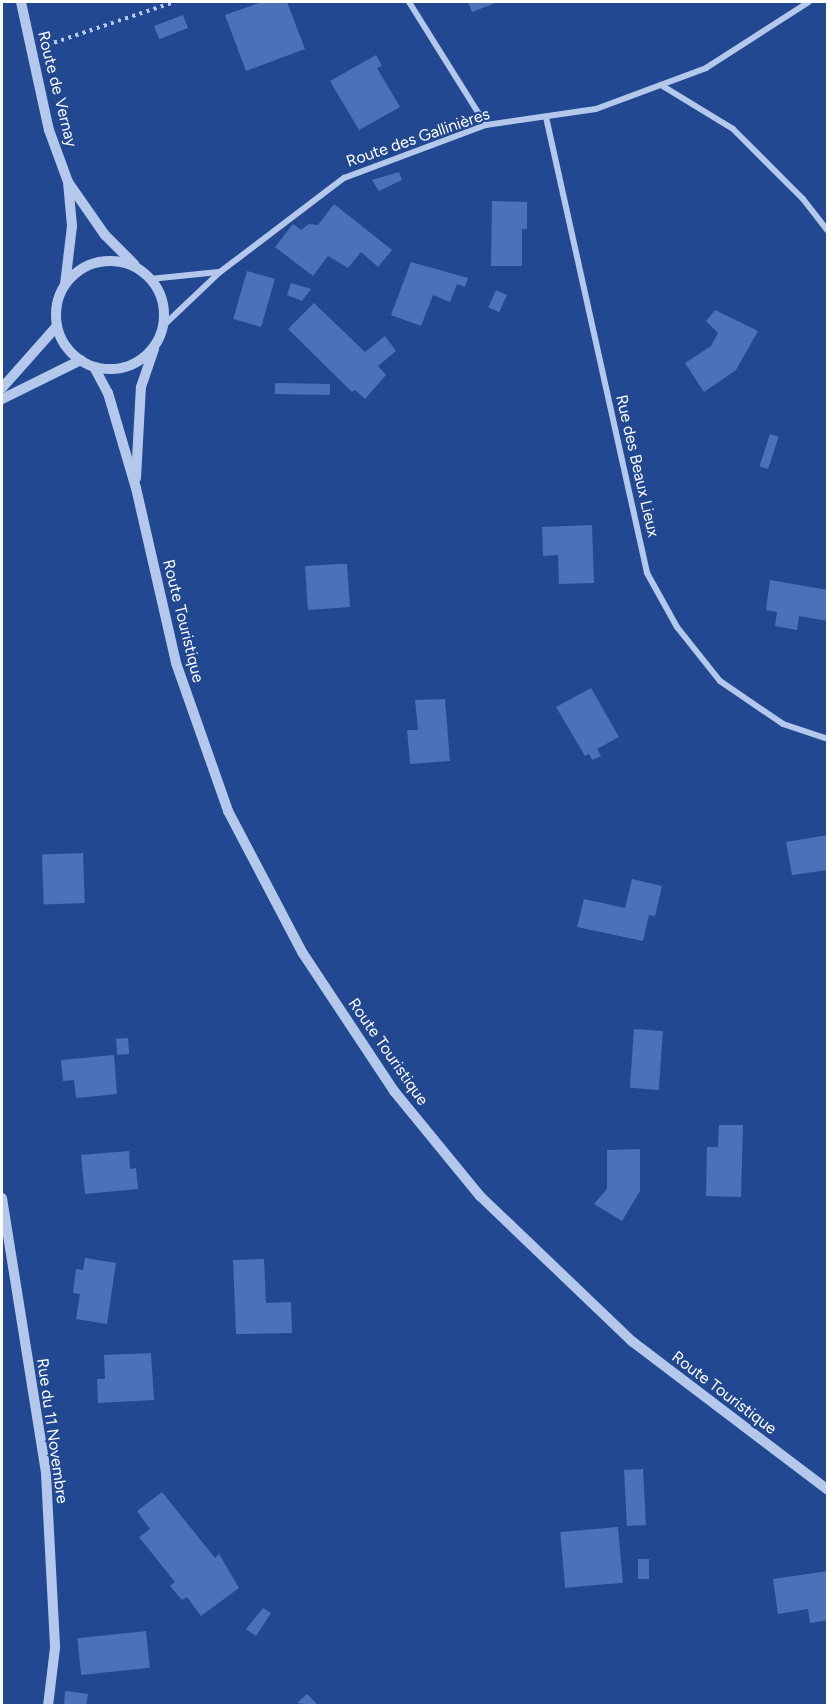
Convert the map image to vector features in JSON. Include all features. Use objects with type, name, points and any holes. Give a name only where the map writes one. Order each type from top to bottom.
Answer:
[{"type":"street","name":"Route de Vernay","points":[[21,2],[50,130],[68,182],[72,226],[65,286]]},
{"type":"street","points":[[409,2],[486,125]]},
{"type":"street","name":"Route des Gallinières","points":[[163,326],[220,272],[344,178],[486,125],[596,109],[706,68],[809,2]]},
{"type":"street","points":[[661,85],[733,129],[803,199],[828,231]]},
{"type":"street","name":"Rue des Beaux Lieux","points":[[546,117],[647,573],[677,627],[720,681],[783,724],[828,739]]},
{"type":"street","name":"Route de Vernay","points":[[68,182],[105,235],[140,269]]},
{"type":"street","points":[[107,261],[140,269],[150,279],[163,304],[163,326],[155,344],[128,366],[94,367],[81,360],[62,340],[57,326],[58,298],[76,273],[107,261]]},
{"type":"street","points":[[150,279],[220,272]]},
{"type":"street","points":[[2,388],[57,326]]},
{"type":"street","name":"Route Touristique","points":[[136,488],[141,387],[155,344]]},
{"type":"street","points":[[2,399],[81,360]]},
{"type":"street","name":"Route Touristique","points":[[94,367],[108,393],[136,488],[176,663],[228,811],[302,952],[394,1091],[480,1196],[633,1342],[828,1490]]},
{"type":"street","name":"Rue du 11 Novembre","points":[[2,1198],[46,1474],[55,1648],[48,1706]]},
{"type":"path","points":[[32,50],[174,2]]},
{"type":"building","points":[[262,2],[287,2],[305,49],[246,71],[225,15]]},
{"type":"building","points":[[468,2],[498,2],[472,12]]},
{"type":"building","points":[[183,15],[188,28],[159,39],[154,26]]},
{"type":"building","points":[[376,55],[382,66],[377,68],[400,107],[359,130],[330,81]]},
{"type":"building","points":[[399,172],[402,180],[379,191],[372,180]]},
{"type":"building","points":[[492,201],[527,202],[527,229],[522,229],[522,266],[491,266]]},
{"type":"building","points":[[334,204],[392,250],[378,267],[361,252],[348,268],[328,256],[313,276],[275,247],[293,224],[301,230],[309,224],[318,225]]},
{"type":"building","points":[[411,262],[468,278],[465,287],[457,284],[450,302],[433,295],[421,326],[391,315]]},
{"type":"building","points":[[247,271],[275,279],[261,327],[233,319]]},
{"type":"building","points":[[291,283],[311,289],[302,301],[287,295]]},
{"type":"building","points":[[496,290],[507,295],[499,312],[488,307]]},
{"type":"building","points":[[314,303],[365,352],[385,336],[396,351],[378,366],[386,375],[365,399],[355,390],[352,392],[288,329]]},
{"type":"building","points":[[715,310],[758,331],[736,370],[704,392],[685,363],[711,346],[718,333],[706,321]]},
{"type":"building","points":[[275,383],[330,384],[330,395],[275,394]]},
{"type":"building","points":[[770,434],[779,437],[768,469],[759,466]]},
{"type":"building","points":[[592,525],[594,583],[559,584],[558,555],[543,556],[542,527]]},
{"type":"building","points":[[347,564],[350,607],[308,610],[305,566]]},
{"type":"building","points":[[770,580],[828,590],[828,621],[799,616],[797,630],[775,626],[777,612],[766,610]]},
{"type":"building","points":[[591,688],[619,737],[597,749],[601,756],[592,760],[589,754],[585,756],[556,707]]},
{"type":"building","points":[[445,699],[450,761],[410,764],[407,730],[418,730],[415,700]]},
{"type":"building","points":[[828,835],[828,870],[792,875],[786,842]]},
{"type":"building","points":[[83,853],[85,903],[44,904],[42,854]]},
{"type":"building","points":[[632,879],[662,886],[655,916],[649,915],[643,941],[577,927],[584,899],[625,908]]},
{"type":"building","points":[[634,1029],[663,1031],[659,1090],[630,1088]]},
{"type":"building","points":[[128,1038],[129,1054],[117,1055],[116,1039]]},
{"type":"building","points":[[114,1055],[117,1094],[76,1098],[74,1080],[63,1081],[61,1060]]},
{"type":"building","points":[[719,1125],[743,1125],[741,1197],[706,1196],[707,1147],[718,1147]]},
{"type":"building","points":[[640,1149],[640,1191],[622,1221],[594,1204],[607,1189],[607,1150]]},
{"type":"building","points":[[129,1151],[130,1169],[136,1168],[138,1189],[85,1194],[81,1155]]},
{"type":"building","points":[[85,1258],[116,1263],[107,1324],[76,1319],[80,1294],[73,1293],[76,1269],[83,1270]]},
{"type":"building","points":[[264,1259],[266,1303],[291,1302],[292,1333],[236,1334],[233,1260]]},
{"type":"building","points":[[151,1353],[154,1400],[98,1403],[97,1379],[105,1379],[104,1355]]},
{"type":"building","points":[[643,1469],[646,1525],[627,1526],[624,1470]]},
{"type":"building","points":[[162,1492],[215,1558],[219,1554],[239,1588],[201,1616],[187,1597],[182,1600],[170,1586],[175,1582],[139,1537],[150,1529],[137,1511]]},
{"type":"building","points":[[618,1527],[623,1583],[565,1588],[560,1532]]},
{"type":"building","points":[[638,1559],[649,1559],[649,1579],[638,1579]]},
{"type":"building","points":[[828,1571],[828,1620],[810,1623],[808,1609],[778,1614],[773,1579]]},
{"type":"building","points":[[263,1608],[271,1613],[256,1636],[246,1629]]},
{"type":"building","points":[[146,1631],[150,1668],[81,1675],[77,1638]]},
{"type":"building","points":[[65,1691],[88,1694],[86,1706],[64,1706]]},
{"type":"building","points":[[307,1694],[317,1704],[315,1706],[297,1703]]}]
